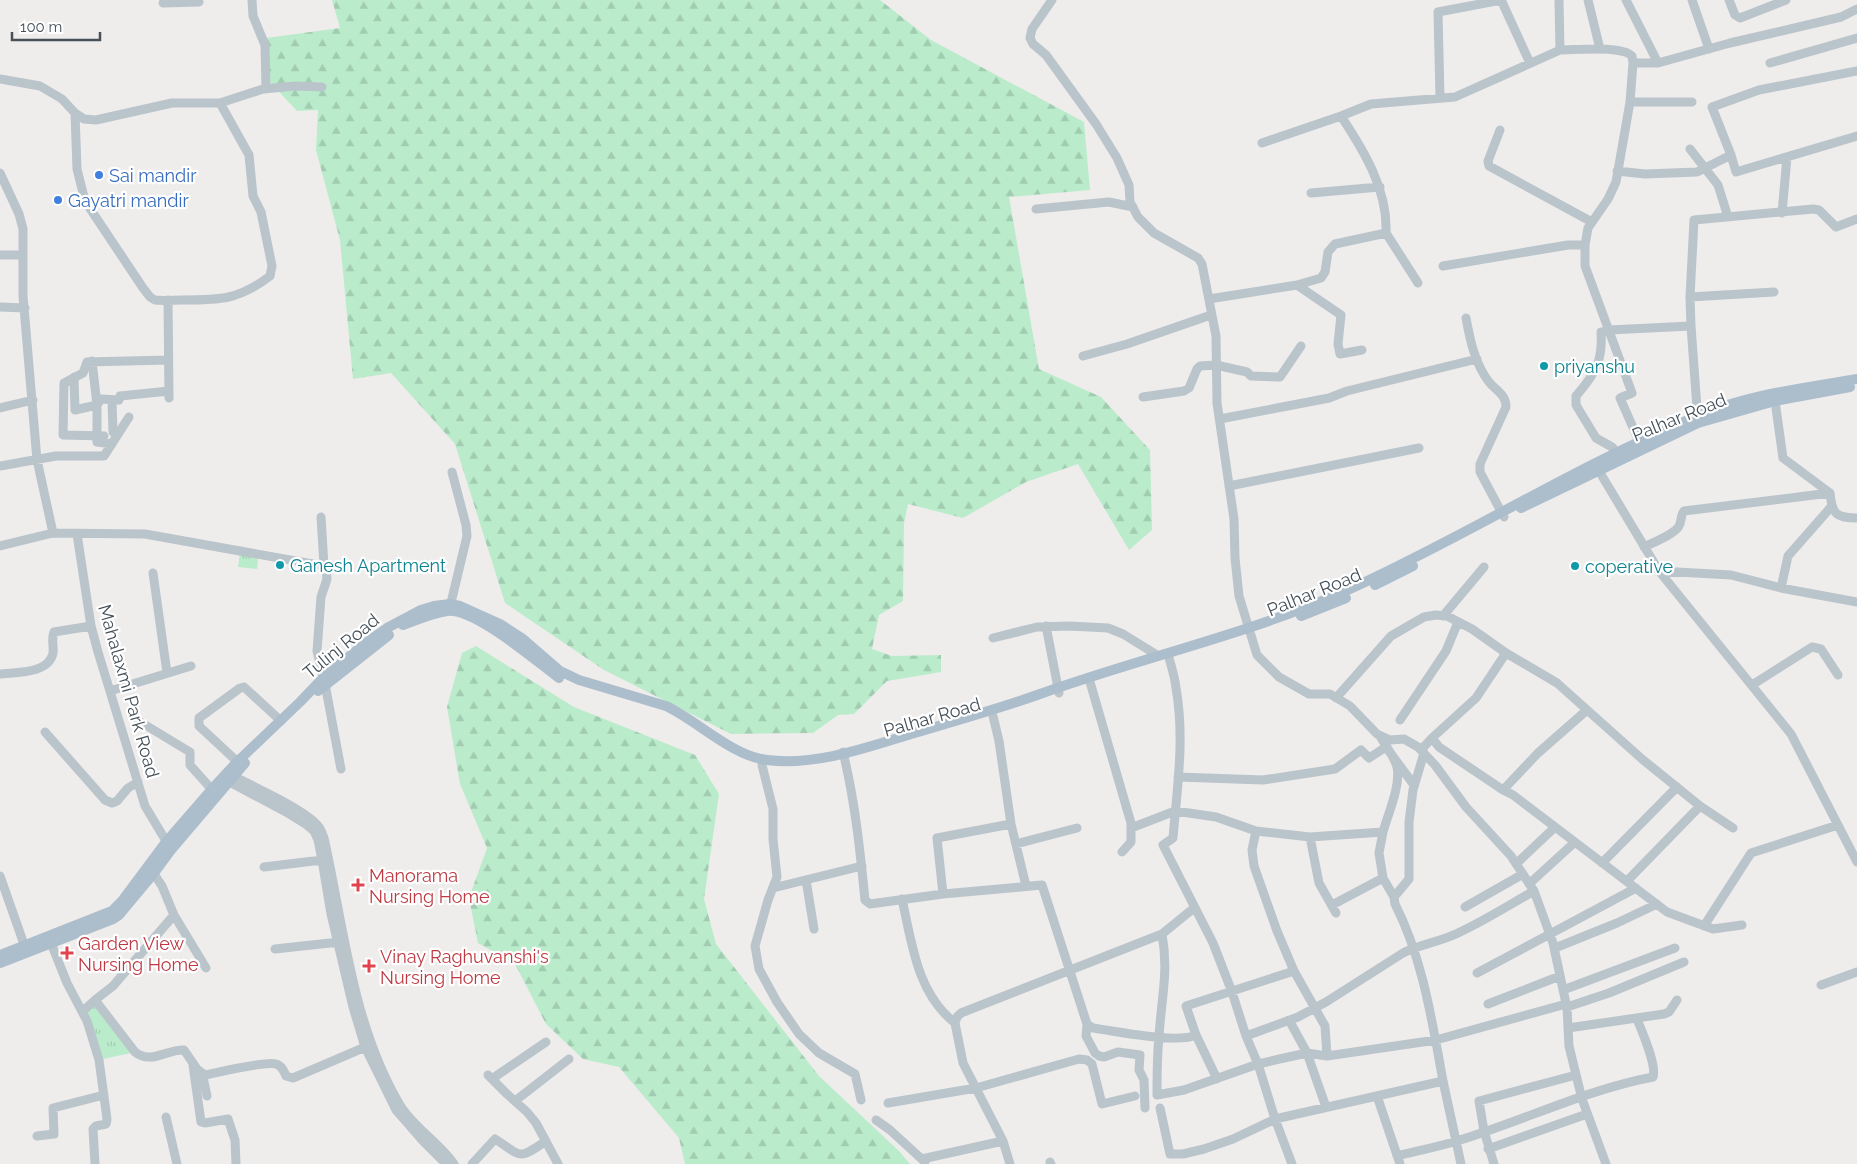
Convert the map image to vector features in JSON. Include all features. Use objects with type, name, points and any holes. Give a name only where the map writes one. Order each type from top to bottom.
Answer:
[{"type":"main road","name":"Palhar Road","points":[[844,755],[1090,682],[1249,632],[1410,560],[1617,453],[1641,445],[1697,419],[1752,398],[1857,378]]},
{"type":"main road","name":"Palhar Road","points":[[1697,419],[1857,385]]},
{"type":"main road","name":"Palhar Road","points":[[1502,514],[1599,471],[1641,445]]},
{"type":"main road","name":"Tulinj Road","points":[[0,955],[51,943],[113,919],[124,910],[169,846],[228,777],[280,721],[325,680],[401,626],[449,607]]},
{"type":"main road","points":[[449,607],[501,634],[558,678],[670,714],[736,754],[762,762]]},
{"type":"main road","name":"Palhar Road","points":[[762,762],[792,768],[949,730],[993,716],[1058,690],[1157,655],[1249,632]]},
{"type":"main road","name":"Tulinj Road","points":[[240,764],[325,680]]},
{"type":"main road","name":"Tulinj Road","points":[[0,963],[26,949],[112,911],[151,869]]},
{"type":"street","points":[[163,3],[199,2],[198,0]]},
{"type":"street","points":[[252,0],[253,16],[265,45],[266,89]]},
{"type":"street","points":[[1052,0],[1032,29],[1030,38],[1033,44],[1046,55],[1096,124],[1117,158],[1129,185],[1130,202],[1138,216],[1154,233],[1198,258],[1202,264],[1216,336],[1220,419],[1234,519],[1235,558],[1239,596],[1257,655],[1279,677],[1309,694],[1330,694],[1350,706],[1380,736],[1397,767],[1392,805],[1382,832],[1380,853],[1383,878],[1394,897],[1394,904],[1414,947],[1436,1040],[1461,1164]]},
{"type":"street","points":[[1559,0],[1560,50]]},
{"type":"street","points":[[1588,0],[1600,49]]},
{"type":"street","points":[[1626,0],[1658,63]]},
{"type":"street","points":[[1692,0],[1709,49]]},
{"type":"street","points":[[1729,0],[1735,15],[1740,18],[1786,0]]},
{"type":"street","points":[[1440,98],[1438,12],[1496,1],[1502,2],[1530,63]]},
{"type":"street","points":[[1633,63],[1658,63],[1842,17],[1857,8]]},
{"type":"street","points":[[1770,63],[1857,38]]},
{"type":"street","points":[[1262,143],[1371,104],[1455,97],[1560,50],[1600,49],[1628,52],[1632,56],[1633,63],[1630,102],[1616,182],[1608,199],[1588,228],[1585,245],[1585,266],[1632,393],[1620,398],[1641,445]]},
{"type":"street","points":[[1857,71],[1759,90],[1712,107],[1736,172],[1857,136]]},
{"type":"street","points":[[0,79],[40,86],[62,100],[84,119],[96,120],[172,103],[220,103],[266,89],[296,86],[322,87]]},
{"type":"street","points":[[1630,102],[1692,102]]},
{"type":"street","points":[[75,113],[77,169],[85,201],[150,297],[155,300],[208,300],[225,298],[254,288],[270,276],[272,266],[261,212],[253,196],[249,155],[220,103]]},
{"type":"street","points":[[1341,116],[1365,154],[1380,188],[1387,224],[1386,233],[1418,283]]},
{"type":"street","points":[[1500,130],[1488,161],[1489,166],[1592,222]]},
{"type":"street","points":[[1690,149],[1704,169],[1718,184],[1728,217]]},
{"type":"street","points":[[1617,171],[1645,174],[1697,172],[1731,155]]},
{"type":"street","points":[[1782,213],[1787,157]]},
{"type":"street","points":[[0,173],[19,214],[23,229],[24,308],[38,460],[53,533]]},
{"type":"street","points":[[1311,193],[1380,188]]},
{"type":"street","points":[[1036,209],[1109,202],[1133,207]]},
{"type":"street","points":[[1697,419],[1690,297],[1694,220],[1817,209],[1836,226],[1857,219]]},
{"type":"street","points":[[1209,299],[1297,285],[1320,278],[1325,272],[1328,252],[1335,244],[1386,233]]},
{"type":"street","points":[[1443,266],[1568,245],[1585,245]]},
{"type":"street","points":[[0,255],[22,255]]},
{"type":"street","points":[[1297,285],[1341,315],[1338,344],[1340,354],[1362,350]]},
{"type":"street","points":[[1690,297],[1774,292]]},
{"type":"street","points":[[74,377],[75,410],[97,405],[101,399],[119,400],[120,396],[169,394],[168,300]]},
{"type":"street","points":[[0,307],[24,308]]},
{"type":"street","points":[[1083,356],[1127,344],[1211,314]]},
{"type":"street","points":[[1466,318],[1469,335],[1480,367],[1489,383],[1502,394],[1506,401],[1506,407],[1480,464],[1480,472],[1502,514]]},
{"type":"street","points":[[1617,453],[1612,447],[1596,438],[1576,405],[1576,396],[1595,373],[1602,346],[1601,332],[1691,326]]},
{"type":"street","points":[[1143,397],[1184,391],[1189,388],[1200,366],[1216,365],[1247,372],[1251,376],[1280,377],[1301,346]]},
{"type":"street","points":[[1220,419],[1329,398],[1347,391],[1477,359]]},
{"type":"street","points":[[100,435],[63,435],[64,383],[82,373],[87,362],[168,360]]},
{"type":"street","points":[[92,361],[100,435],[97,442],[112,444]]},
{"type":"street","points":[[0,408],[33,400]]},
{"type":"street","points":[[112,400],[113,432],[118,434]]},
{"type":"street","points":[[1775,401],[1783,458],[1830,493],[1831,507],[1838,516],[1857,518]]},
{"type":"street","points":[[0,466],[56,456],[104,456],[129,417]]},
{"type":"street","points":[[1229,486],[1419,448]]},
{"type":"street","points":[[1599,471],[1659,571],[1791,734],[1856,858]]},
{"type":"street","points":[[449,607],[467,536],[466,525],[452,472]]},
{"type":"street","points":[[1644,547],[1677,530],[1681,524],[1684,511],[1830,493]]},
{"type":"street","points":[[1781,588],[1788,556],[1831,507]]},
{"type":"street","points":[[321,516],[324,566],[326,568],[327,580],[321,596],[317,645],[341,769]]},
{"type":"street","points":[[0,546],[53,533],[146,534],[324,566]]},
{"type":"street","name":"Mahalaxmi Park Road","points":[[77,534],[91,626],[110,691],[146,806],[169,846]]},
{"type":"street","points":[[1443,616],[1484,567]]},
{"type":"street","points":[[1659,571],[1731,575],[1781,588],[1857,602]]},
{"type":"street","points":[[153,573],[167,673]]},
{"type":"street","points":[[1336,698],[1391,636],[1424,617],[1443,616],[1472,629],[1556,684],[1676,787],[1733,828]]},
{"type":"street","points":[[1400,720],[1446,650],[1458,622]]},
{"type":"street","points":[[0,674],[38,669],[48,663],[53,653],[52,636],[54,632],[91,626]]},
{"type":"street","points":[[993,638],[1028,628],[1046,626],[1108,628],[1123,634],[1157,655]]},
{"type":"street","points":[[1046,626],[1058,690]]},
{"type":"street","points":[[1752,685],[1812,647],[1821,649],[1838,675]]},
{"type":"street","points":[[1394,897],[1407,884],[1409,879],[1409,822],[1414,785],[1422,751],[1432,738],[1476,698],[1506,653]]},
{"type":"street","points":[[1169,658],[1176,689],[1179,725],[1178,777],[1173,838],[1163,846],[1213,943],[1258,1064],[1275,1119],[1292,1164]]},
{"type":"street","points":[[110,691],[191,666]]},
{"type":"street","points":[[1090,682],[1131,828],[1131,842],[1122,852]]},
{"type":"street","points":[[240,764],[198,726],[199,718],[244,687],[280,721]]},
{"type":"street","points":[[1503,790],[1538,753],[1587,710]]},
{"type":"street","points":[[993,716],[999,741],[1011,824],[1026,886]]},
{"type":"street","points":[[138,720],[190,752],[190,765],[215,792]]},
{"type":"street","points":[[45,732],[105,800],[112,803],[117,801],[128,788],[138,782]]},
{"type":"street","points":[[1380,736],[1390,740],[1404,739],[1422,751],[1435,765],[1466,807],[1510,856],[1532,888],[1555,948],[1564,990],[1569,1046],[1581,1096],[1606,1164]]},
{"type":"street","points":[[1432,738],[1439,747],[1513,795],[1667,912],[1713,929],[1742,925]]},
{"type":"street","points":[[1178,777],[1263,780],[1335,769],[1361,750],[1369,758],[1386,747]]},
{"type":"street","points":[[1386,747],[1414,785]]},
{"type":"street","points":[[844,755],[854,800],[865,900],[867,903],[1042,885],[1087,1024],[1088,1040],[1099,1056],[1104,1058],[1118,1052],[1140,1055],[1139,1070],[1144,1080],[1145,1108]]},
{"type":"street","points":[[762,762],[773,809],[773,839],[778,877],[755,946],[759,969],[776,1002],[799,1034],[819,1053],[855,1074],[861,1100]]},
{"type":"street","points":[[228,777],[314,831],[338,912],[368,1046],[401,1106],[454,1164]]},
{"type":"street","points":[[228,777],[290,806],[311,819],[319,827],[324,838],[332,914],[353,1007],[396,1110],[422,1141],[446,1164]]},
{"type":"street","points":[[1602,863],[1676,787]]},
{"type":"street","points":[[1627,882],[1700,806]]},
{"type":"street","points":[[1131,828],[1175,811],[1216,817],[1256,831],[1310,837],[1382,832]]},
{"type":"street","points":[[942,894],[937,838],[1011,824]]},
{"type":"street","points":[[1704,926],[1751,853],[1838,825]]},
{"type":"street","points":[[1516,864],[1555,827]]},
{"type":"street","points":[[1016,844],[1077,828]]},
{"type":"street","points":[[1256,831],[1252,850],[1254,866],[1277,931],[1294,971],[1325,1026],[1327,1056]]},
{"type":"street","points":[[1310,837],[1319,883],[1334,909],[1383,878]]},
{"type":"street","points":[[1246,1036],[1316,1008],[1414,947],[1458,934],[1532,888],[1575,842]]},
{"type":"street","points":[[264,867],[322,860]]},
{"type":"street","points":[[773,888],[862,866]]},
{"type":"street","points":[[151,869],[162,886],[174,915],[206,968]]},
{"type":"street","points":[[1465,906],[1523,874]]},
{"type":"street","points":[[0,876],[26,949]]},
{"type":"street","points":[[806,880],[814,929]]},
{"type":"street","points":[[1477,973],[1636,888]]},
{"type":"street","points":[[902,900],[919,970],[925,986],[945,1015],[956,1023]]},
{"type":"street","points":[[1555,948],[1617,923],[1657,904]]},
{"type":"street","points":[[1010,1164],[1003,1141],[963,1063],[956,1023],[957,1017],[961,1013],[1162,934],[1194,908]]},
{"type":"street","points":[[82,1011],[113,986],[174,915]]},
{"type":"street","points":[[1162,934],[1166,952],[1166,972],[1158,1036],[1157,1095],[1184,1090],[1258,1064],[1307,1053],[1327,1056],[1436,1040],[1609,993],[1684,962]]},
{"type":"street","points":[[275,948],[339,942]]},
{"type":"street","points":[[51,943],[67,984],[87,1021],[99,1060],[107,1120],[106,1124],[96,1126],[94,1129],[95,1164]]},
{"type":"street","points":[[1564,990],[1675,948]]},
{"type":"street","points":[[1217,1078],[1196,1035],[1186,1006],[1294,971]]},
{"type":"street","points":[[1821,985],[1857,972]]},
{"type":"street","points":[[1488,1004],[1560,976]]},
{"type":"street","points":[[95,1000],[135,1052],[141,1057],[148,1058],[184,1050],[202,1074],[207,1096]]},
{"type":"street","points":[[1568,1028],[1637,1019],[1669,1012],[1677,1000]]},
{"type":"street","points":[[1377,1096],[1399,1160],[1484,1132],[1581,1096],[1655,1076],[1637,1019]]},
{"type":"street","points":[[1289,1020],[1307,1053],[1326,1108]]},
{"type":"street","points":[[1087,1024],[1093,1028],[1158,1036],[1183,1038],[1196,1035]]},
{"type":"street","points":[[546,1042],[491,1078],[536,1123],[558,1164]]},
{"type":"street","points":[[202,1074],[263,1064],[276,1064],[282,1068],[286,1076],[293,1078],[368,1046]]},
{"type":"street","points":[[515,1101],[569,1059]]},
{"type":"street","points":[[888,1103],[976,1088],[1079,1059],[1087,1060],[1092,1064],[1102,1104],[1135,1096]]},
{"type":"street","points":[[193,1062],[201,1122],[228,1119],[235,1140],[236,1164]]},
{"type":"street","points":[[1494,1164],[1484,1132],[1480,1101],[1576,1075]]},
{"type":"street","points":[[1160,1108],[1170,1154],[1183,1154],[1233,1139],[1275,1119],[1443,1081]]},
{"type":"street","points":[[37,1136],[54,1134],[52,1108],[104,1095]]},
{"type":"street","points":[[1488,1149],[1587,1114]]},
{"type":"street","points":[[166,1117],[177,1164]]},
{"type":"street","points":[[876,1120],[924,1161],[1003,1141]]},
{"type":"street","points":[[472,1164],[495,1140],[516,1154],[524,1154],[546,1141]]},
{"type":"green space","points":[[332,0],[880,0],[931,40],[1084,122],[1090,190],[1009,197],[1039,369],[1101,397],[1150,450],[1152,530],[1129,550],[1078,464],[1026,482],[963,518],[908,504],[904,523],[903,601],[879,615],[872,649],[892,656],[941,655],[941,672],[887,681],[854,714],[838,715],[813,733],[731,734],[604,670],[505,603],[455,444],[391,373],[353,379],[340,240],[316,150],[318,110],[297,111],[270,82],[266,38],[340,28]]},
{"type":"green space","points":[[240,553],[258,557],[257,569],[238,567]]},
{"type":"green space","points":[[476,646],[574,707],[695,755],[719,794],[704,899],[716,944],[819,1076],[899,1151],[910,1164],[685,1164],[679,1138],[619,1067],[583,1059],[546,1024],[515,964],[478,943],[469,898],[487,848],[460,784],[447,707],[462,653]]},
{"type":"green space","points":[[95,1000],[135,1052],[99,1060],[87,1021],[88,1006]]},
{"type":"place","name":"Sai mandir","points":[[99,175]]},
{"type":"place","name":"Gayatri mandir","points":[[58,200]]},
{"type":"place","name":"priyanshu","points":[[1544,366]]},
{"type":"place","name":"Ganesh Apartment","points":[[280,565]]},
{"type":"place","name":"coperative","points":[[1575,566]]},
{"type":"place","name":"Manorama Nursing Home","points":[[358,885]]},
{"type":"place","name":"Garden View Nursing Home","points":[[67,953]]},
{"type":"place","name":"Vinay Raghuvanshi's Nursing Home","points":[[369,966]]}]
